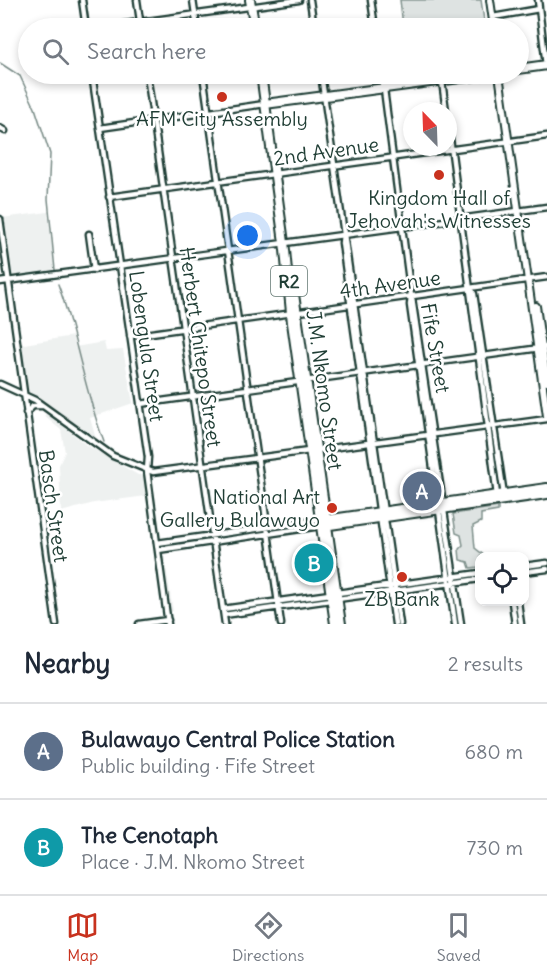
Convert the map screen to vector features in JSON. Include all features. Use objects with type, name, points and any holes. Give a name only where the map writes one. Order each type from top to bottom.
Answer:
[{"type":"highway","points":[[251,3],[253,18]]},
{"type":"highway","points":[[529,68],[546,65]]},
{"type":"highway","name":"J.M. Nkomo Street","points":[[263,84],[315,451],[334,596],[335,624]]},
{"type":"highway","points":[[266,104],[417,84]]},
{"type":"highway","points":[[324,523],[547,488]]},
{"type":"highway","points":[[501,497],[547,494]]},
{"type":"highway","name":"J.M. Nkomo Street","points":[[334,596],[341,624]]},
{"type":"main road","points":[[490,0],[493,17]]},
{"type":"main road","points":[[502,84],[547,382]]},
{"type":"main road","points":[[542,348],[547,418]]},
{"type":"street","points":[[82,0],[85,18]]},
{"type":"street","points":[[137,0],[139,18]]},
{"type":"street","points":[[193,0],[196,18]]},
{"type":"street","points":[[168,18],[251,3],[298,0]]},
{"type":"street","points":[[310,0],[313,18]]},
{"type":"street","points":[[371,0],[374,18]]},
{"type":"street","points":[[538,0],[544,22],[546,65]]},
{"type":"street","points":[[493,17],[539,9]]},
{"type":"street","name":"Lobengula Street","points":[[93,84],[148,457],[147,471],[168,622]]},
{"type":"street","name":"Herbert Chitepo Street","points":[[149,84],[225,624]]},
{"type":"street","points":[[205,84],[281,624]]},
{"type":"street","points":[[323,84],[343,235],[342,243],[400,624]]},
{"type":"street","name":"Fife Street","points":[[383,84],[411,296],[410,305],[422,365],[432,435],[455,624]]},
{"type":"street","points":[[442,84],[445,102]]},
{"type":"street","points":[[99,128],[266,104]]},
{"type":"street","name":"2nd Avenue","points":[[457,148],[547,136]]},
{"type":"street","name":"2nd Avenue","points":[[109,196],[403,156]]},
{"type":"street","points":[[453,156],[481,357],[494,426],[501,497]]},
{"type":"street","points":[[0,282],[547,207]]},
{"type":"street","name":"Basch Street","points":[[0,219],[56,624]]},
{"type":"street","points":[[89,234],[94,270]]},
{"type":"street","name":"4th Avenue","points":[[130,336],[547,277]]},
{"type":"street","points":[[140,404],[542,348]]},
{"type":"street","points":[[481,357],[488,427],[501,497]]},
{"type":"street","points":[[0,384],[23,393],[95,445],[147,471],[203,467],[547,418]]},
{"type":"street","points":[[26,413],[33,406],[43,406]]},
{"type":"street","name":"Fife Street","points":[[441,506],[461,624]]},
{"type":"street","points":[[157,543],[267,528],[324,523]]},
{"type":"street","points":[[158,550],[268,534],[324,523]]},
{"type":"street","points":[[529,565],[547,563]]},
{"type":"street","points":[[529,571],[547,569]]},
{"type":"street","points":[[223,609],[393,588],[475,574]]},
{"type":"street","points":[[455,579],[475,579]]},
{"type":"street","points":[[393,588],[395,624]]},
{"type":"street","points":[[224,615],[334,596]]},
{"type":"street","points":[[513,606],[515,624]]},
{"type":"street","points":[[519,606],[521,624]]},
{"type":"street","points":[[139,624],[168,622]]},
{"type":"shaded area","points":[[400,0],[481,0],[484,18],[402,18]]},
{"type":"shaded area","points":[[48,212],[55,274],[9,280],[2,218]]},
{"type":"shaded area","points":[[73,336],[75,347],[104,342],[106,351],[123,350],[133,403],[90,418],[97,443],[24,390],[18,345]]},
{"type":"shaded area","points":[[47,413],[86,445],[138,475],[152,476],[173,611],[162,613],[146,496],[94,503],[61,512],[59,465],[65,452],[61,430],[44,416]]},
{"type":"shaded area","points":[[498,507],[498,511],[481,514],[481,522],[473,526],[475,548],[480,552],[475,552],[475,567],[470,568],[468,562],[460,560],[459,549],[463,545],[461,535],[456,533],[453,514]]},
{"type":"waterway","points":[[0,63],[18,75]]},
{"type":"waterway","points":[[24,84],[35,108],[50,154],[48,199],[55,270]]},
{"type":"waterway","points":[[58,284],[104,442]]},
{"type":"place","name":"AFM City Assembly","points":[[222,97]]},
{"type":"place","name":"Kingdom Hall of Jehovah's Witnesses","points":[[439,175]]},
{"type":"place","name":"Bulawayo Central Police Station","points":[[422,491]]},
{"type":"place","name":"National Art Gallery Bulawayo","points":[[332,508]]},
{"type":"place","name":"The Cenotaph","points":[[314,563]]},
{"type":"place","name":"ZB Bank","points":[[402,577]]}]
